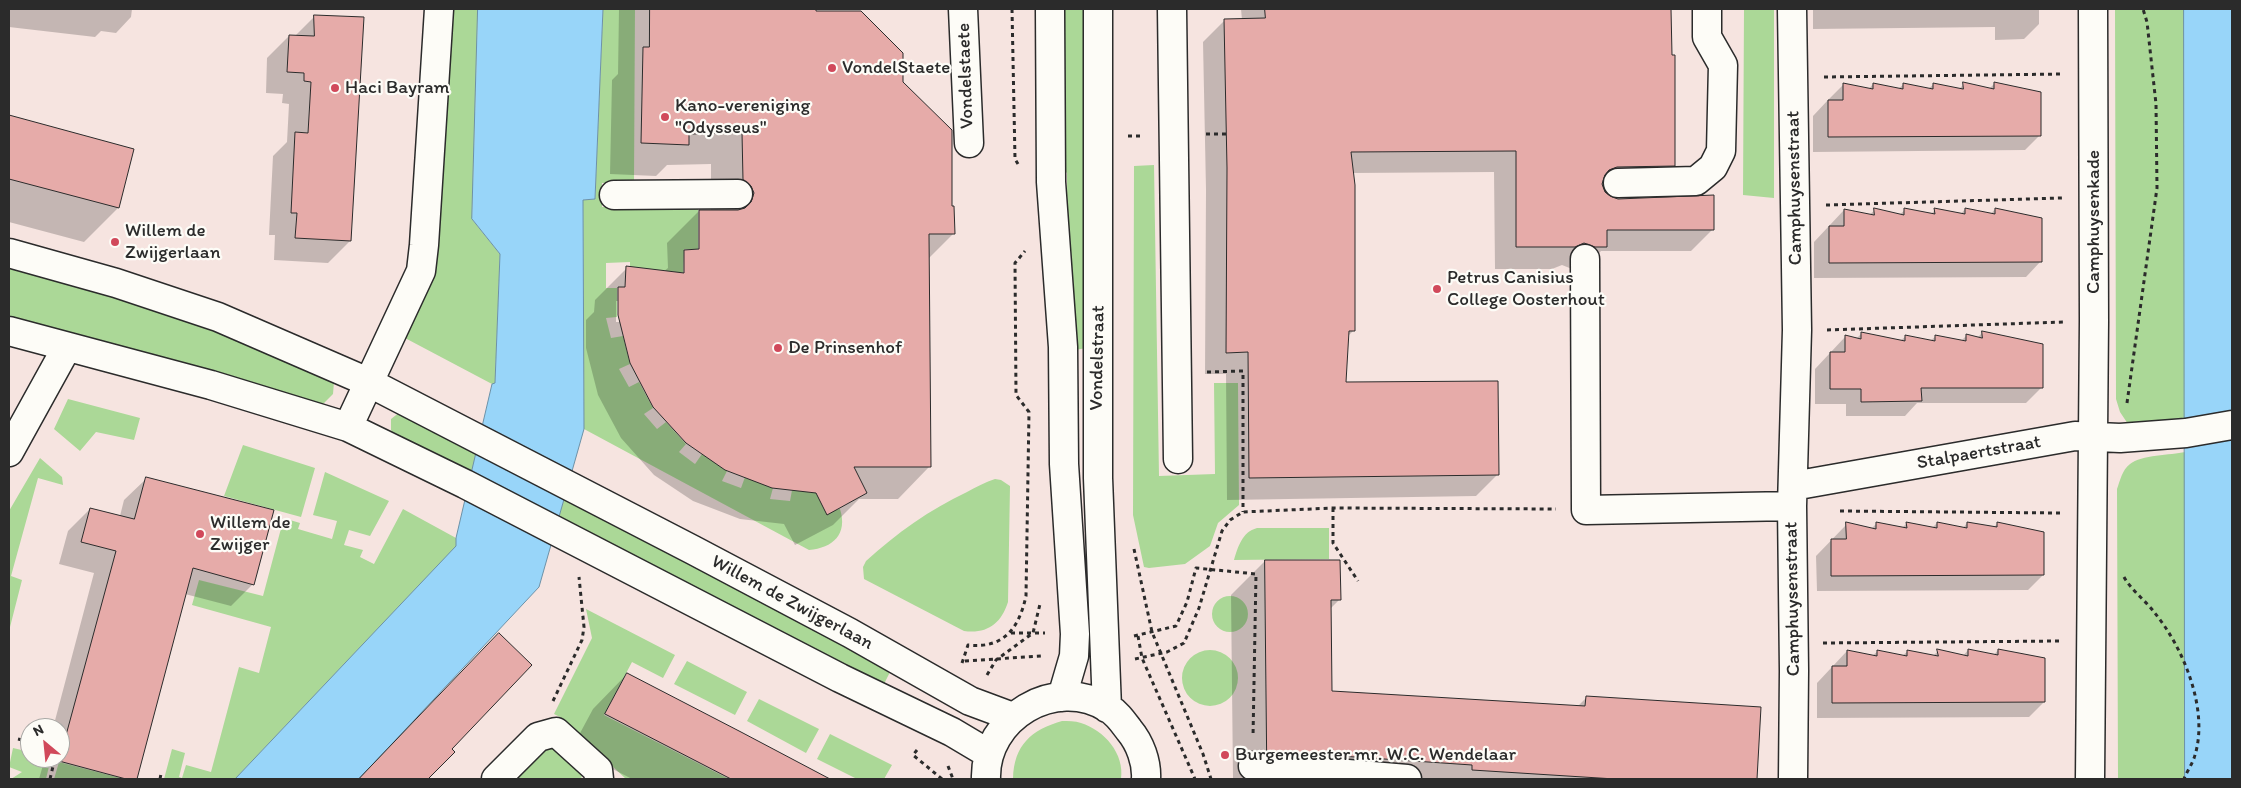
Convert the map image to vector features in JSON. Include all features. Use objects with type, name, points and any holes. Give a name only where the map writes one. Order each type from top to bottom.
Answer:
[{"type":"street","points":[[348,427],[421,271],[439,9]]},
{"type":"street","name":"Vondelstaete","points":[[963,9],[968,143]]},
{"type":"street","name":"Vondelstraat","points":[[1050,9],[1051,182],[1062,347],[1064,464],[1075,634],[1074,656],[1062,697]]},
{"type":"street","name":"Vondelstraat","points":[[1098,9],[1098,440],[1108,708]]},
{"type":"street","points":[[1172,9],[1178,459]]},
{"type":"street","points":[[1618,182],[1696,181],[1713,167],[1721,151],[1723,65],[1707,37],[1707,9]]},
{"type":"street","name":"Camphuysenstraat","points":[[1792,9],[1797,330],[1793,496],[1794,671],[1792,779]]},
{"type":"street","name":"Camphuysenkade","points":[[2092,436],[2094,321],[2093,9]]},
{"type":"street","points":[[614,195],[738,194]]},
{"type":"street","points":[[9,253],[116,283],[218,317],[368,382]]},
{"type":"street","points":[[1585,259],[1586,510]]},
{"type":"street","points":[[9,331],[211,385],[348,427],[464,484],[840,678],[952,732],[987,767],[1002,728],[1027,707],[1044,700],[1062,697],[1084,699],[1108,708],[1119,717],[1136,738],[1143,757],[1147,778]]},
{"type":"street","points":[[9,452],[67,346]]},
{"type":"street","name":"Willem de Zwijgerlaan","points":[[368,382],[474,435],[850,633],[970,701],[1013,717]]},
{"type":"street","name":"Stalpaertstraat","points":[[1793,496],[2075,436],[2120,438],[2186,433],[2232,425]]},
{"type":"street","points":[[2090,779],[2092,436]]},
{"type":"street","name":"Camphuysenstraat","points":[[1586,510],[1793,496]]},
{"type":"street","points":[[496,779],[538,736],[556,732],[598,770],[599,779]]},
{"type":"street","points":[[1253,766],[1407,779]]},
{"type":"path","points":[[1012,9],[1014,159],[1023,171]]},
{"type":"path","points":[[2120,438],[2157,188],[2156,104],[2147,22],[2143,9]]},
{"type":"path","points":[[1793,78],[2093,74]]},
{"type":"path","points":[[1795,206],[2094,197]]},
{"type":"path","points":[[1011,633],[1022,615],[1026,596],[1029,412],[1016,396],[1015,263],[1025,251],[1025,242]]},
{"type":"path","points":[[1797,330],[2094,321]]},
{"type":"path","points":[[1176,373],[1242,371],[1243,512]]},
{"type":"path","points":[[1793,496],[1845,512],[2093,513]]},
{"type":"path","points":[[1333,508],[1333,543],[1358,581]]},
{"type":"path","points":[[1142,658],[1160,654],[1184,643],[1199,608],[1222,531],[1230,520],[1243,512],[1333,508],[1586,510]]},
{"type":"path","points":[[538,736],[582,640],[584,627],[569,539]]},
{"type":"path","points":[[1211,571],[1256,574],[1253,766]]},
{"type":"path","points":[[2122,574],[2155,612],[2189,669],[2197,704],[2198,727],[2195,755],[2184,779]]},
{"type":"path","points":[[1152,632],[1203,754],[1211,779]]},
{"type":"path","points":[[1793,642],[2092,640]]},
{"type":"path","points":[[996,660],[1049,656]]},
{"type":"path","points":[[1150,679],[1194,779]]},
{"type":"path","points":[[160,779],[161,774]]},
{"type":"green space","points":[[450,9],[478,9],[472,219],[500,254],[495,383],[492,384],[405,338],[415,313]]},
{"type":"green space","points":[[603,9],[635,9],[634,183],[602,183],[602,207],[698,207],[698,249],[684,249],[683,273],[630,267],[630,262],[606,263],[606,288],[617,288],[617,317],[606,318],[611,338],[623,336],[630,364],[619,369],[629,387],[639,382],[653,408],[644,414],[657,429],[666,422],[686,444],[679,452],[695,464],[702,454],[727,471],[722,481],[741,488],[745,477],[773,488],[770,499],[790,501],[792,490],[820,493],[823,507],[830,511],[840,509],[842,526],[840,532],[831,543],[818,549],[809,550],[584,429],[583,200],[595,199]]},
{"type":"green space","points":[[1060,9],[1090,9],[1087,348],[1068,351],[1067,173],[1061,167]]},
{"type":"green space","points":[[1744,9],[1774,9],[1774,198],[1743,195]]},
{"type":"green space","points":[[2115,9],[2184,9],[2185,421],[2130,427],[2120,412],[2116,399]]},
{"type":"green space","points":[[1154,165],[1159,476],[1215,474],[1214,383],[1238,383],[1239,505],[1218,523],[1210,546],[1185,564],[1149,568],[1144,567],[1133,515],[1134,166]]},
{"type":"green space","points":[[9,264],[222,329],[334,382],[333,394],[324,403],[316,405],[9,323]]},
{"type":"green space","points":[[68,399],[140,418],[134,440],[96,432],[80,451],[54,429]]},
{"type":"green space","points":[[400,412],[478,447],[471,475],[394,435],[391,430],[391,419]]},
{"type":"green space","points":[[243,445],[315,468],[301,517],[224,496]]},
{"type":"green space","points":[[2185,452],[2185,779],[2118,779],[2117,489],[2125,469],[2135,461]]},
{"type":"green space","points":[[40,458],[62,477],[63,485],[38,478],[11,576],[22,580],[9,631],[9,511]]},
{"type":"green space","points":[[325,472],[389,501],[370,536],[349,530],[344,545],[363,550],[360,557],[374,564],[403,509],[456,538],[456,547],[235,779],[164,779],[172,749],[185,753],[179,777],[182,778],[186,765],[211,772],[239,667],[259,673],[271,627],[192,605],[199,580],[263,596],[283,521],[290,520],[300,523],[298,529],[332,539],[337,521],[313,515]]},
{"type":"green space","points":[[995,479],[1001,480],[1010,486],[1008,602],[997,622],[992,626],[980,631],[964,631],[864,579],[863,567],[866,561],[890,541],[940,506],[977,486]]},
{"type":"green space","points":[[566,492],[708,567],[890,672],[884,684],[557,521]]},
{"type":"green space","points":[[1257,528],[1329,528],[1329,559],[1234,560],[1244,536]]},
{"type":"green space","points":[[1230,596],[1237,597],[1243,601],[1247,607],[1247,621],[1243,627],[1237,631],[1230,632],[1223,631],[1217,627],[1213,621],[1212,614],[1213,607],[1217,601],[1223,597]]},
{"type":"green space","points":[[586,609],[675,655],[663,678],[632,662],[604,715],[729,779],[626,779],[560,717],[554,714],[592,638]]},
{"type":"green space","points":[[1210,650],[1225,655],[1233,663],[1238,678],[1233,693],[1225,701],[1210,706],[1195,701],[1187,693],[1182,678],[1187,663],[1195,655]]},
{"type":"green space","points":[[687,661],[747,692],[735,715],[674,684]]},
{"type":"green space","points":[[759,699],[819,729],[806,753],[747,721]]},
{"type":"green space","points":[[1062,721],[1081,723],[1098,731],[1105,737],[1120,761],[1121,779],[1013,779],[1017,757],[1026,741],[1041,729]]},
{"type":"green space","points":[[830,734],[892,765],[884,779],[857,779],[817,759]]},
{"type":"green space","points":[[553,747],[566,757],[582,775],[581,779],[505,779],[538,748]]},
{"type":"green space","points":[[13,748],[20,750],[20,768],[49,768],[46,779],[11,779],[22,772],[9,767]]},
{"type":"green space","points":[[70,765],[124,779],[54,779],[57,768],[70,768]]},
{"type":"water","points":[[478,9],[603,9],[595,199],[583,200],[584,429],[539,587],[359,779],[235,779],[456,546],[456,538],[492,384],[495,383],[500,254],[472,219]]},
{"type":"water","points":[[2184,9],[2232,9],[2232,779],[2185,779]]},
{"type":"building","points":[[650,9],[816,9],[816,11],[861,11],[903,53],[903,82],[952,130],[952,206],[954,206],[955,234],[929,234],[931,467],[854,467],[867,493],[827,515],[816,493],[772,488],[725,470],[686,443],[653,407],[630,363],[618,315],[618,287],[625,287],[626,266],[684,273],[684,250],[699,249],[699,210],[738,210],[745,208],[751,202],[754,193],[751,186],[743,180],[742,133],[689,134],[689,145],[641,143],[643,47],[649,47]]},
{"type":"building","points":[[1265,9],[1671,9],[1672,55],[1675,55],[1675,166],[1617,167],[1609,170],[1602,184],[1605,192],[1618,199],[1714,195],[1714,230],[1607,230],[1607,247],[1595,247],[1584,243],[1575,247],[1516,247],[1516,151],[1351,152],[1355,185],[1355,331],[1349,331],[1346,382],[1498,381],[1499,475],[1249,478],[1248,352],[1226,353],[1227,168],[1224,19],[1265,18]]},
{"type":"building","points":[[314,15],[364,17],[351,241],[295,238],[297,213],[291,213],[295,132],[308,133],[311,82],[304,81],[304,73],[287,72],[289,35],[314,36]]},
{"type":"building","points":[[1963,82],[1994,89],[1994,82],[2041,92],[2041,136],[1828,137],[1828,100],[1843,100],[1843,83],[1873,89],[1873,83],[1903,89],[1903,83],[1933,89],[1933,83],[1963,89]]},
{"type":"building","points":[[9,115],[134,149],[119,208],[9,179]]},
{"type":"building","points":[[1874,208],[1904,215],[1904,208],[1935,214],[1934,208],[1965,214],[1965,208],[1995,214],[1995,208],[2042,218],[2042,262],[1829,263],[1829,226],[1844,226],[1844,209],[1874,215]]},
{"type":"building","points":[[1982,331],[2043,344],[2043,388],[1921,388],[1922,401],[1861,402],[1861,389],[1830,389],[1830,352],[1845,352],[1845,335],[1861,339],[1861,332],[1905,341],[1905,335],[1935,341],[1935,335],[1966,341],[1966,334],[1982,338]]},
{"type":"building","points":[[146,477],[274,510],[254,585],[193,568],[137,779],[126,779],[70,764],[70,720],[116,551],[81,542],[90,508],[134,519]]},
{"type":"building","points":[[1846,522],[1876,529],[1876,522],[1907,528],[1906,522],[1937,528],[1937,522],[1967,528],[1967,522],[1997,527],[1997,522],[2044,532],[2044,575],[1831,576],[1831,539],[1846,539]]},
{"type":"building","points":[[1265,560],[1340,560],[1341,600],[1331,600],[1332,691],[1585,706],[1586,696],[1761,707],[1757,779],[1615,779],[1472,770],[1472,765],[1267,751]]},
{"type":"building","points":[[499,633],[532,665],[452,749],[455,752],[428,779],[359,779]]},
{"type":"building","points":[[1937,649],[1968,656],[1968,649],[1998,655],[1998,649],[2045,658],[2045,702],[1832,703],[1832,666],[1847,666],[1847,650],[1877,656],[1877,650],[1907,656],[1907,650],[1938,656]]},
{"type":"building","points":[[627,673],[830,779],[731,779],[605,714]]},
{"type":"place","name":"VondelStaete","points":[[832,68]]},
{"type":"place","name":"Haci Bayram","points":[[335,88]]},
{"type":"place","name":"Kano-vereniging \"Odysseus\"","points":[[665,117]]},
{"type":"place","name":"Willem de Zwijgerlaan","points":[[115,242]]},
{"type":"place","name":"Petrus Canisius College Oosterhout","points":[[1437,289]]},
{"type":"place","name":"De Prinsenhof","points":[[778,348]]},
{"type":"place","name":"Willem de Zwijger","points":[[200,534]]},
{"type":"place","name":"Burgemeester mr. W.C. Wendelaar","points":[[1225,755]]}]
